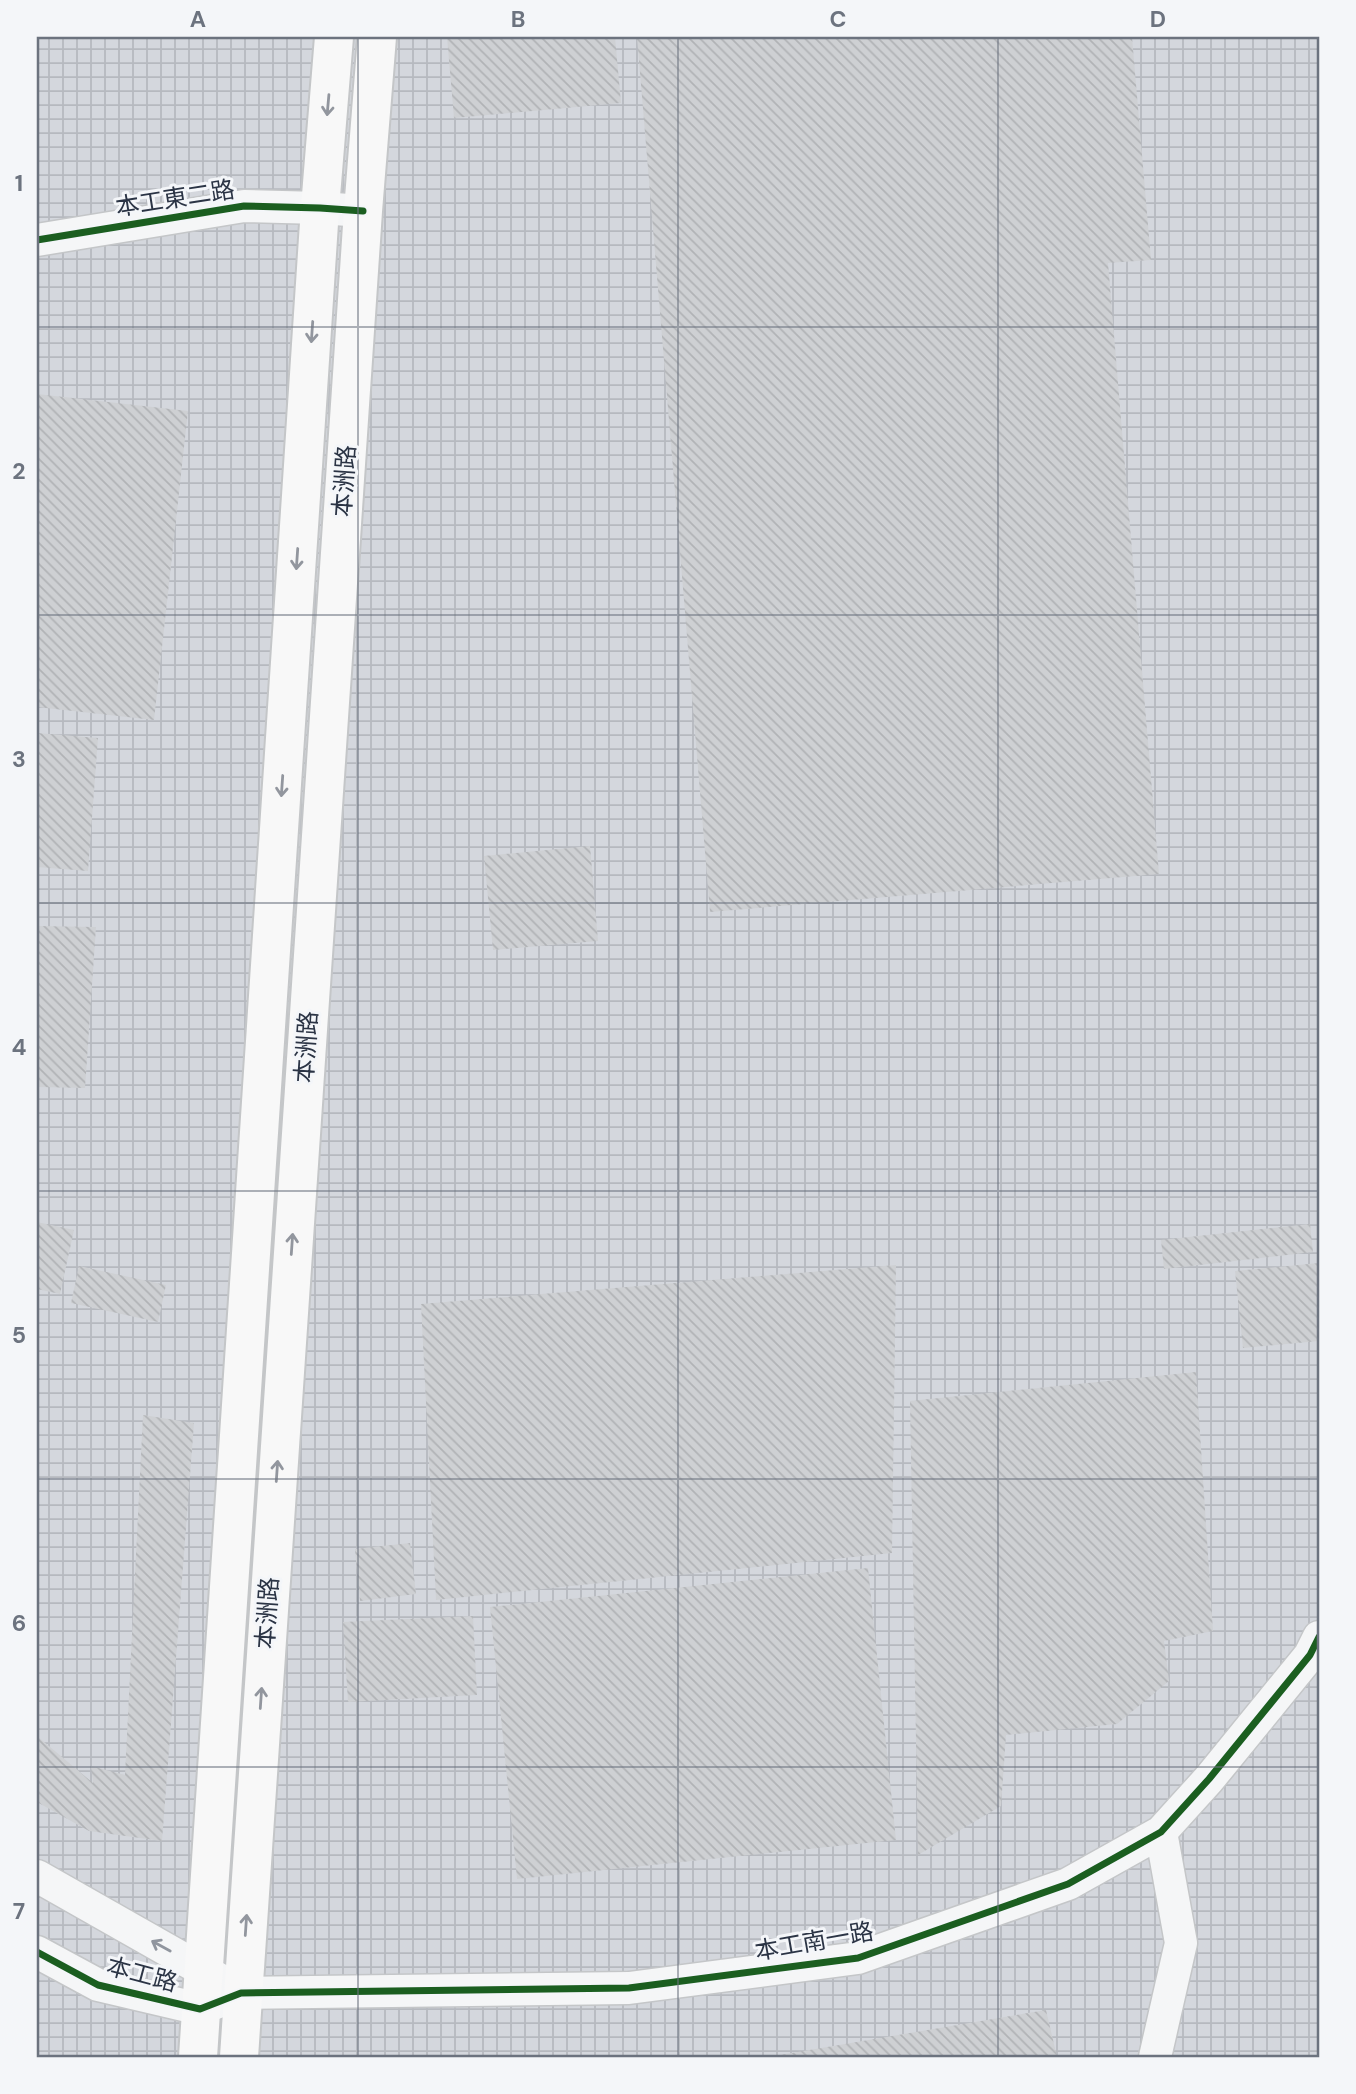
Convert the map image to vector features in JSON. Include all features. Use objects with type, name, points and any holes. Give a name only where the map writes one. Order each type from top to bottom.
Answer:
[{"type":"main road","name":"本洲路","points":[[198,2057],[320,208],[334,37]]},
{"type":"main road","name":"本洲路","points":[[239,2057],[241,1993],[377,37]]},
{"type":"street","name":"本工東二路","points":[[37,240],[244,206],[363,211]]},
{"type":"street","name":"本工南一路","points":[[241,1993],[629,1988],[858,1958],[1068,1884],[1161,1832],[1209,1779],[1310,1655],[1319,1637]]},
{"type":"street","points":[[1155,2057],[1181,1943],[1161,1832]]},
{"type":"street","name":"本工路","points":[[37,1876],[241,1993]]},
{"type":"street","name":"本工路","points":[[37,1952],[98,1985],[200,2009],[241,1993]]},
{"type":"shaded area","points":[[37,37],[1319,37],[1319,2057],[37,2057]]},
{"type":"building","points":[[447,37],[615,37],[621,103],[454,118]]},
{"type":"building","points":[[637,37],[1132,37],[1151,260],[1108,263],[1159,874],[710,912]]},
{"type":"building","points":[[37,394],[188,411],[154,720],[37,707]]},
{"type":"building","points":[[37,733],[98,738],[88,871],[37,867]]},
{"type":"building","points":[[590,846],[598,941],[493,950],[484,856]]},
{"type":"building","points":[[37,926],[96,927],[85,1088],[37,1087]]},
{"type":"building","points":[[37,1222],[74,1230],[60,1294],[37,1289]]},
{"type":"building","points":[[1310,1224],[1313,1252],[1164,1269],[1161,1240]]},
{"type":"building","points":[[1319,1263],[1319,1341],[1243,1348],[1235,1271]]},
{"type":"building","points":[[896,1265],[892,1553],[436,1600],[421,1304]]},
{"type":"building","points":[[79,1266],[166,1285],[158,1322],[71,1303]]},
{"type":"building","points":[[1196,1372],[1213,1631],[1164,1641],[1169,1681],[1117,1724],[1006,1735],[1001,1806],[918,1855],[910,1401]]},
{"type":"building","points":[[143,1415],[194,1423],[162,1841],[89,1831],[37,1802],[37,1736],[93,1783],[91,1766],[125,1775]]},
{"type":"building","points":[[410,1543],[416,1594],[360,1601],[355,1549]]},
{"type":"building","points":[[868,1568],[896,1840],[517,1879],[490,1607]]},
{"type":"building","points":[[473,1616],[477,1695],[348,1702],[343,1622]]},
{"type":"building","points":[[1046,2010],[1057,2057],[774,2057],[774,2056]]},
{"type":"cycle path","points":[[37,240],[244,206],[363,211]]},
{"type":"cycle path","points":[[37,1952],[98,1985],[200,2009],[241,1993],[629,1988],[858,1958],[1068,1884],[1161,1832],[1209,1779],[1310,1655],[1319,1637]]}]
